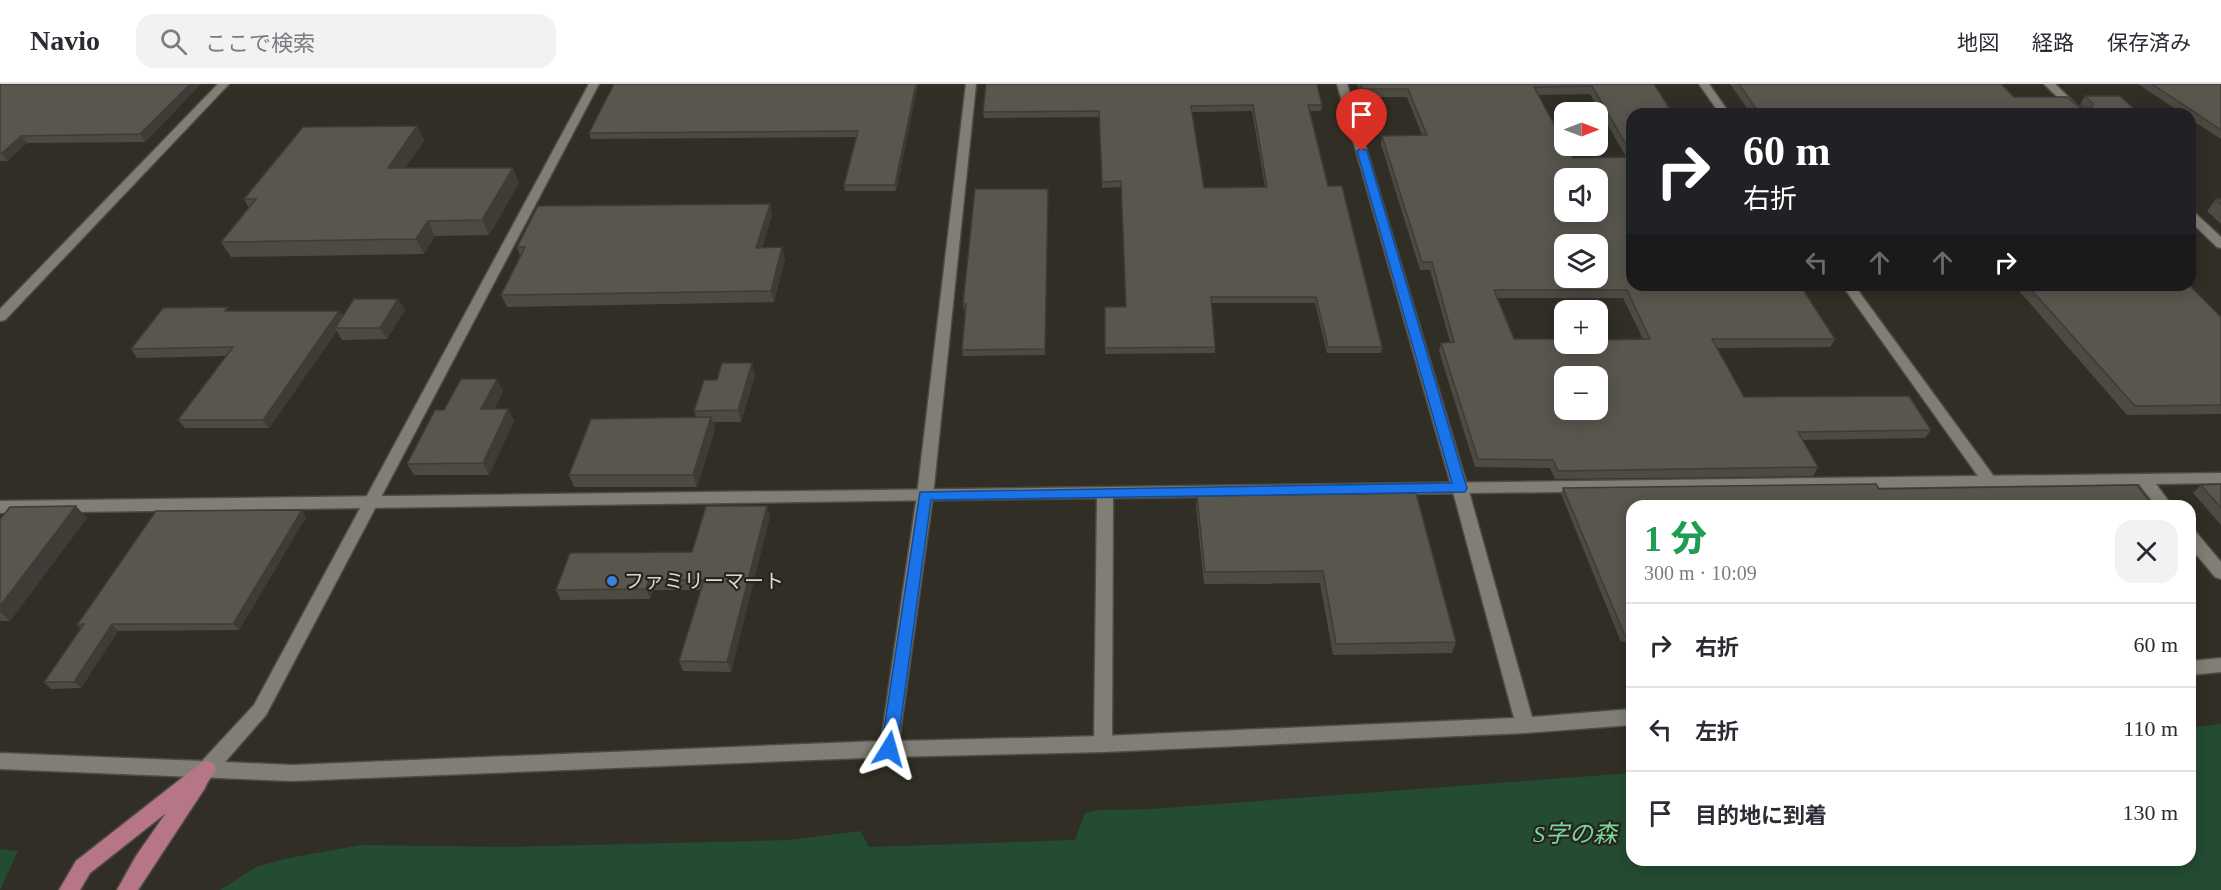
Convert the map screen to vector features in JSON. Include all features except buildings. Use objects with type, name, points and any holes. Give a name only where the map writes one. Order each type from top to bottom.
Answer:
[{"type":"main road","points":[[69,890],[83,867],[207,769]]},
{"type":"main road","points":[[127,890],[143,862],[207,769]]},
{"type":"street","points":[[0,317],[224,84]]},
{"type":"street","points":[[207,769],[260,710],[594,84]]},
{"type":"street","points":[[889,749],[925,495],[971,84]]},
{"type":"street","points":[[1342,84],[1461,488],[1525,725]]},
{"type":"street","points":[[1704,84],[1721,108]]},
{"type":"street","points":[[2049,84],[2075,108]]},
{"type":"street","points":[[2196,221],[2221,244]]},
{"type":"street","points":[[1852,291],[1990,482]]},
{"type":"street","points":[[0,507],[2221,478]]},
{"type":"street","points":[[2143,479],[2160,500]]},
{"type":"street","points":[[1103,744],[1105,493]]},
{"type":"street","points":[[2196,543],[2221,573]]},
{"type":"street","points":[[2196,667],[2221,665]]},
{"type":"street","points":[[0,761],[292,773],[889,749],[1103,744],[1525,725],[1626,717]]},
{"type":"green space","name":"S字の森","points":[[2221,724],[2221,890],[220,890],[256,867],[284,859],[361,845],[505,847],[790,840],[860,831],[869,847],[1075,840],[1085,813],[1100,810],[1151,809],[1626,773],[1626,866],[2196,866],[2196,727]]},
{"type":"green space","points":[[0,849],[18,851],[0,890]]},
{"type":"place","name":"ファミリーマート","points":[[612,581]]},
{"type":"route","points":[[889,749],[925,495],[1461,488],[1362,151]]}]
